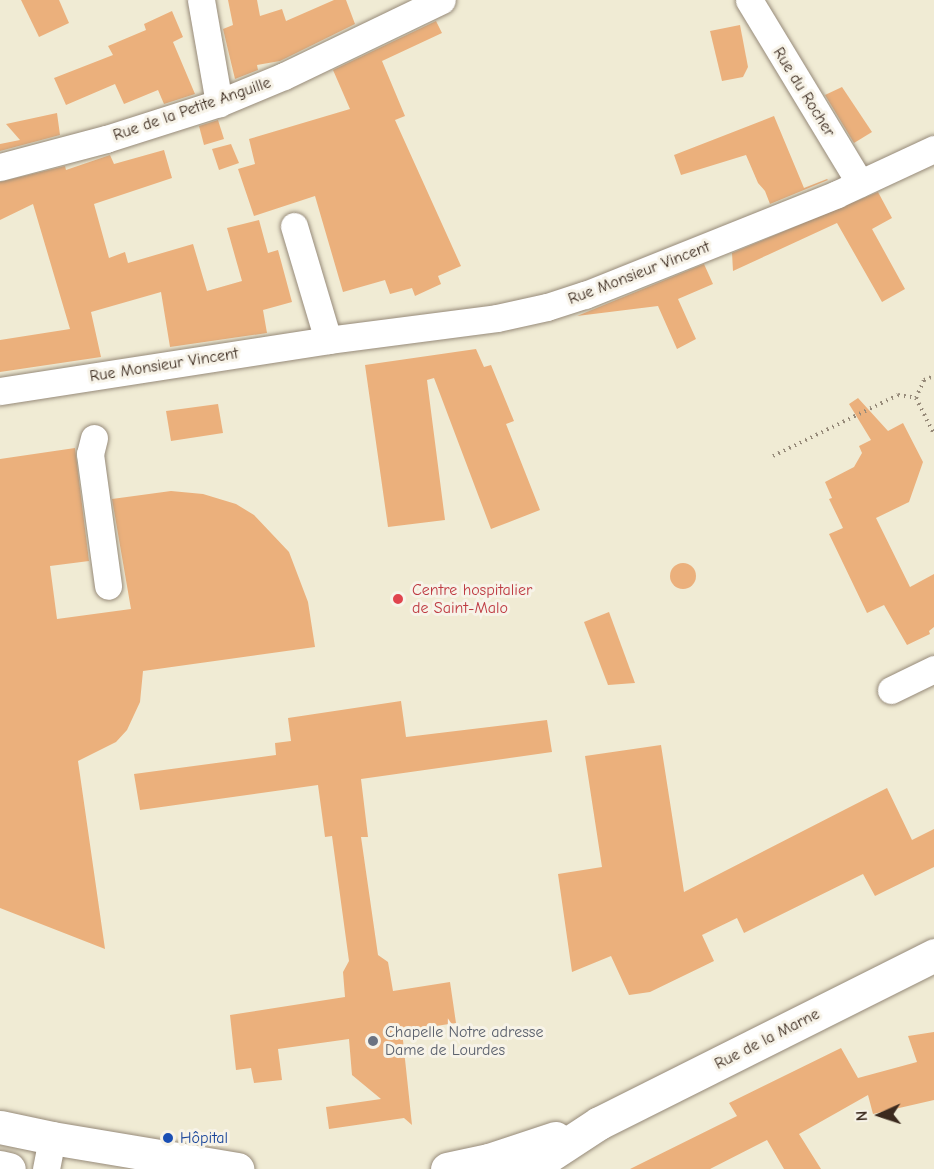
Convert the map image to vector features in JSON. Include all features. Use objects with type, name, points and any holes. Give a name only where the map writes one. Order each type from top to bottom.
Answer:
[{"type":"main road","name":"Rue de la Marne","points":[[529,1169],[600,1123],[934,955]]},
{"type":"main road","name":"Rue de la Marne","points":[[447,1169],[489,1160],[600,1123]]},
{"type":"main road","points":[[0,1126],[49,1154],[237,1169]]},
{"type":"main road","points":[[0,1167],[9,1169]]},
{"type":"street","points":[[201,0],[219,102]]},
{"type":"street","name":"Rue de la Petite Anguille","points":[[0,167],[106,139],[219,102],[284,76],[442,0]]},
{"type":"street","name":"Rue du Rocher","points":[[749,0],[848,189]]},
{"type":"street","name":"Rue Monsieur Vincent","points":[[0,391],[328,340],[497,318],[548,307],[585,295],[848,189],[934,149]]},
{"type":"street","points":[[294,226],[328,340]]},
{"type":"street","points":[[94,438],[90,454],[108,586]]},
{"type":"street","points":[[891,690],[934,669]]},
{"type":"path","points":[[916,398],[924,380],[934,376]]},
{"type":"path","points":[[773,456],[898,395],[916,398]]},
{"type":"path","points":[[916,398],[934,434]]},
{"type":"building","points":[[21,0],[59,0],[69,23],[39,37]]},
{"type":"building","points":[[228,0],[257,0],[260,16],[282,9],[286,21],[334,0],[346,0],[355,24],[280,61],[257,65],[258,70],[235,79],[223,29],[233,25]]},
{"type":"building","points":[[172,11],[183,37],[173,42],[195,94],[164,104],[158,90],[124,104],[115,84],[66,105],[54,78],[113,55],[108,46],[146,30],[144,24]]},
{"type":"building","points":[[436,21],[442,33],[382,61],[405,116],[395,120],[461,266],[438,276],[441,284],[415,296],[412,288],[390,294],[385,280],[343,292],[315,196],[254,216],[238,169],[255,164],[249,139],[350,109],[333,70]]},
{"type":"building","points":[[740,25],[748,67],[743,77],[722,81],[710,31]]},
{"type":"building","points":[[842,87],[872,132],[854,143],[825,95]]},
{"type":"building","points":[[57,113],[60,135],[0,151],[0,144],[20,140],[6,124]]},
{"type":"building","points":[[774,116],[804,188],[828,180],[770,204],[746,155],[681,175],[674,155]]},
{"type":"building","points":[[218,120],[224,139],[204,145],[199,126]]},
{"type":"building","points":[[231,144],[239,163],[219,170],[212,149]]},
{"type":"building","points":[[164,150],[172,178],[94,204],[109,258],[125,252],[128,263],[193,244],[207,291],[242,281],[227,228],[259,220],[268,253],[278,250],[292,302],[263,310],[267,333],[170,347],[161,292],[91,312],[101,357],[0,372],[0,340],[70,329],[33,204],[0,220],[0,182],[65,166],[66,170],[110,155],[114,164]]},
{"type":"building","points":[[878,192],[892,218],[872,229],[905,289],[882,302],[837,223],[733,271],[732,253]]},
{"type":"building","points":[[704,264],[713,284],[678,299],[696,339],[677,349],[658,306],[577,316]]},
{"type":"building","points":[[476,349],[484,367],[491,365],[514,421],[506,424],[540,510],[491,529],[434,378],[427,380],[445,520],[388,527],[365,365]]},
{"type":"building","points":[[858,398],[888,431],[903,423],[923,462],[909,502],[876,518],[910,587],[934,574],[934,627],[929,631],[930,634],[907,645],[884,605],[867,613],[829,534],[843,528],[829,499],[832,498],[825,482],[854,467],[862,453],[859,446],[871,440],[849,404]]},
{"type":"building","points":[[218,404],[223,433],[171,441],[166,411]]},
{"type":"building","points":[[75,448],[89,561],[50,566],[57,619],[131,609],[112,499],[171,491],[203,494],[236,504],[254,515],[289,552],[308,602],[315,647],[143,671],[140,702],[127,730],[116,742],[78,761],[105,949],[0,908],[0,459]]},
{"type":"building","points":[[683,563],[692,567],[696,576],[692,585],[683,589],[674,585],[670,576],[674,567]]},
{"type":"building","points":[[609,612],[635,683],[608,685],[584,622]]},
{"type":"building","points":[[401,701],[406,737],[547,720],[552,752],[361,779],[368,837],[361,837],[378,955],[388,962],[393,991],[450,982],[456,1023],[402,1031],[412,1125],[404,1118],[329,1129],[326,1107],[381,1099],[352,1075],[349,1039],[278,1049],[282,1080],[254,1083],[251,1068],[236,1070],[230,1015],[345,997],[343,972],[349,961],[332,836],[325,837],[318,785],[140,810],[134,774],[276,755],[275,743],[291,741],[288,718]]},
{"type":"building","points":[[661,745],[684,892],[887,788],[912,840],[934,829],[934,867],[875,896],[863,874],[744,933],[737,918],[702,935],[714,961],[650,992],[629,995],[611,956],[572,972],[558,874],[602,867],[585,756]]},
{"type":"building","points":[[934,1032],[934,1100],[873,1114],[868,1095],[799,1134],[821,1169],[784,1169],[767,1140],[710,1169],[630,1169],[737,1116],[729,1103],[841,1048],[858,1078],[917,1062],[908,1036]]},
{"type":"place","name":"Centre hospitalier de Saint-Malo","points":[[398,599]]},
{"type":"place","name":"Chapelle Notre adresse Dame de Lourdes","points":[[373,1041]]},
{"type":"place","name":"Hôpital","points":[[168,1138]]}]
